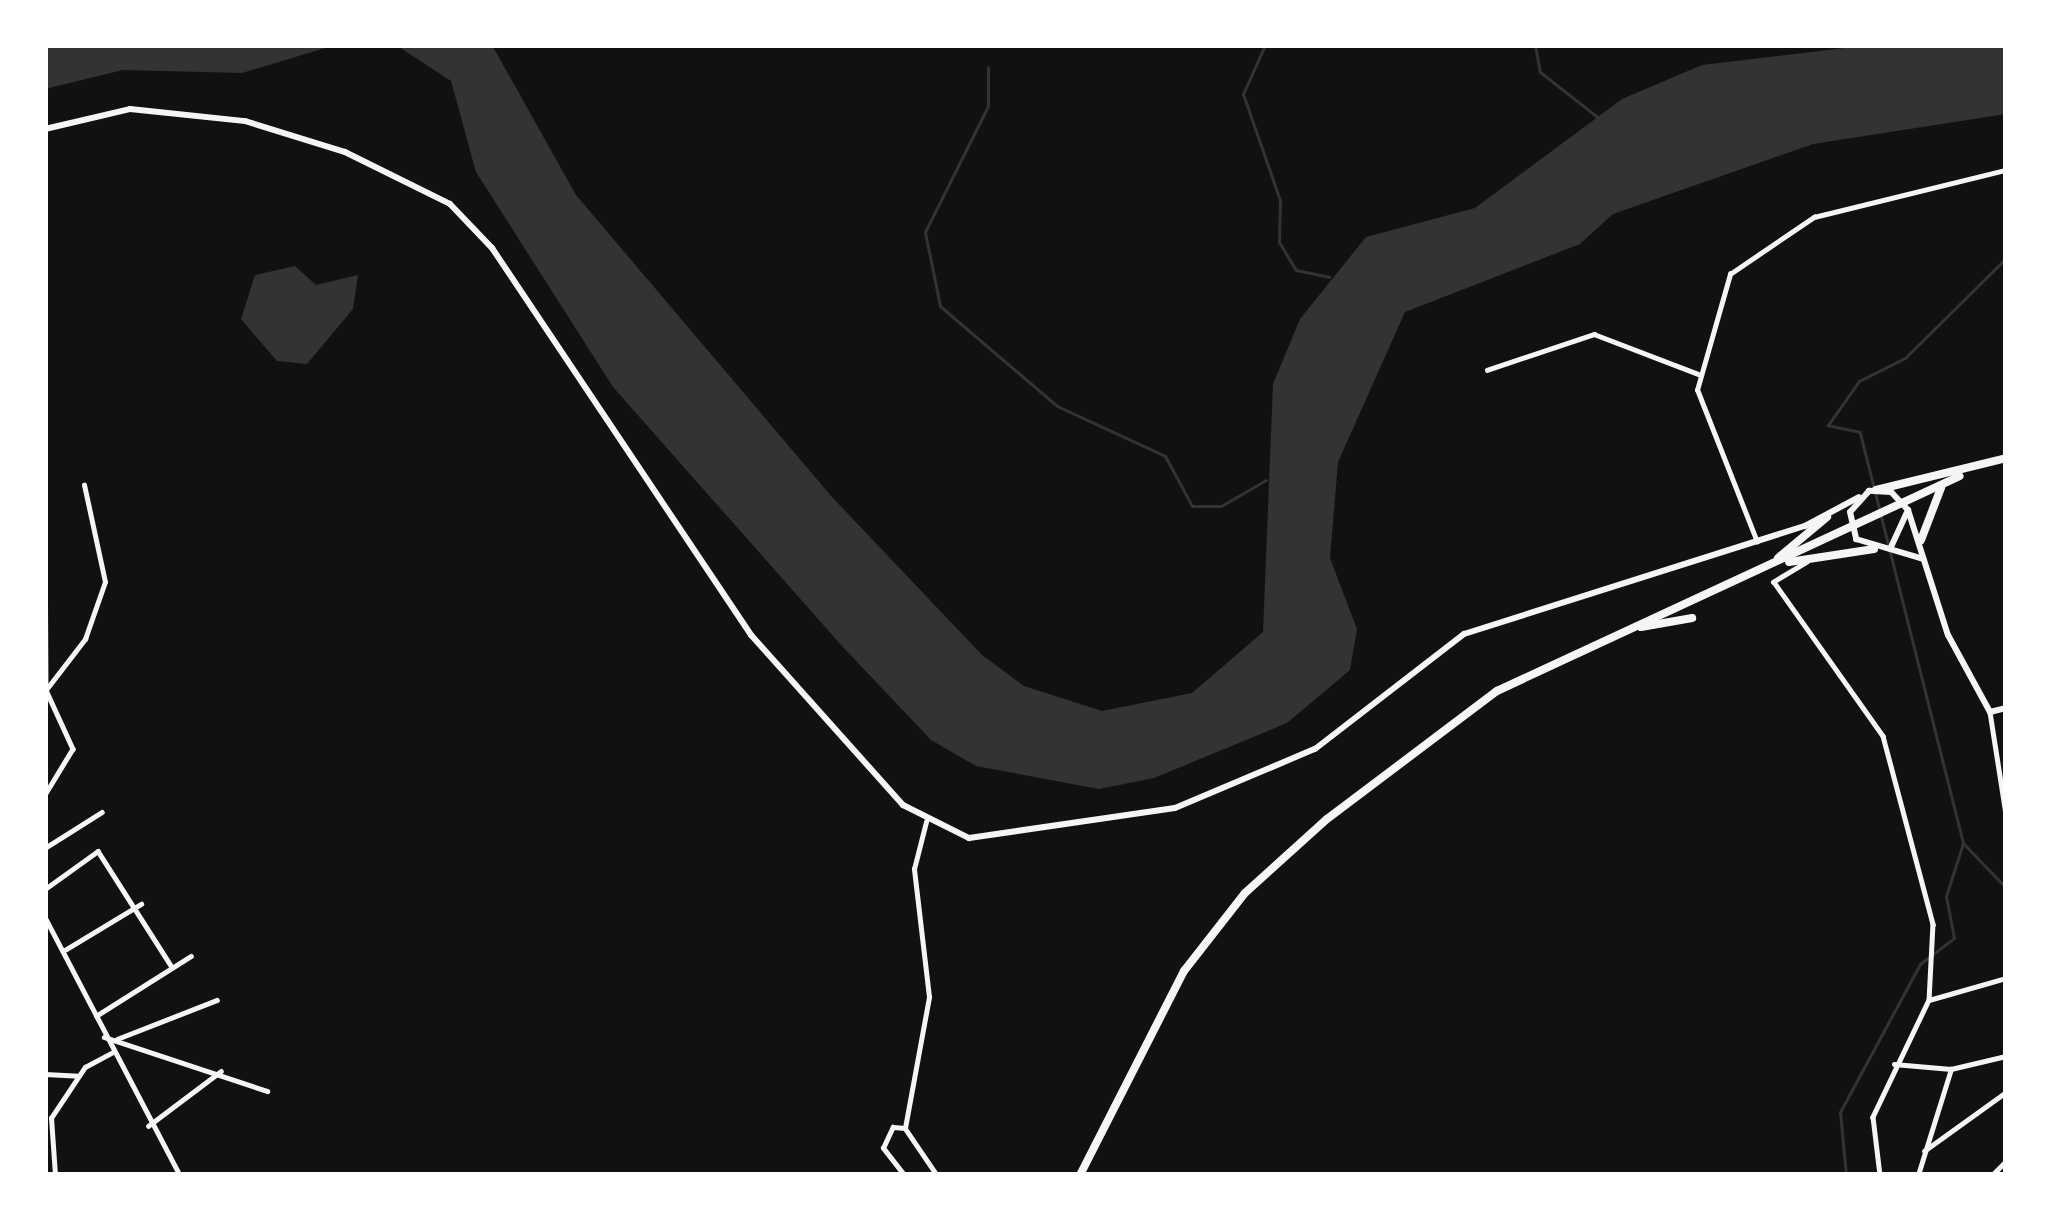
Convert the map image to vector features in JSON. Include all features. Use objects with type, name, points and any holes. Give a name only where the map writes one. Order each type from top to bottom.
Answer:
[{"type":"highway","points":[[1080,1175],[1184,971],[1272,866],[1467,710],[1628,629],[1907,508],[1945,483],[2006,458]]},
{"type":"highway","points":[[1876,490],[1960,476]]},
{"type":"highway","points":[[1921,540],[1923,511],[1945,483]]},
{"type":"highway","points":[[1765,568],[1827,517]]},
{"type":"highway","points":[[1765,568],[1826,552],[1874,549]]},
{"type":"highway","points":[[1628,629],[1692,618]]},
{"type":"street","points":[[45,129],[130,109],[245,121],[345,152],[450,204],[492,248],[751,635],[926,821],[969,838],[1175,808],[1315,749],[1464,634],[1805,526],[1876,490],[1907,508],[1921,540],[1948,635],[1990,712],[2006,814]]},
{"type":"street","points":[[1757,542],[1708,437],[1698,374],[1724,286],[1768,239],[2006,170]]},
{"type":"street","points":[[1487,370],[1594,334],[1698,374]]},
{"type":"street","points":[[46,690],[85,639],[105,582],[84,485]]},
{"type":"street","points":[[1859,497],[1851,530],[1874,549],[1892,547],[1926,561]]},
{"type":"street","points":[[45,507],[46,690],[73,749],[45,795]]},
{"type":"street","points":[[1892,547],[1907,508]]},
{"type":"street","points":[[1805,526],[1838,535]]},
{"type":"street","points":[[1826,552],[1774,582],[1862,697],[1902,783],[1933,924],[1929,1000],[1894,1064],[1870,1132],[1880,1175]]},
{"type":"street","points":[[1990,712],[2006,708]]},
{"type":"street","points":[[1994,727],[2006,727]]},
{"type":"street","points":[[45,770],[55,777]]},
{"type":"street","points":[[45,848],[102,812]]},
{"type":"street","points":[[904,1175],[883,1148],[905,1128],[929,997],[914,869],[926,821]]},
{"type":"street","points":[[45,889],[98,851],[141,904],[172,967]]},
{"type":"street","points":[[65,950],[141,904]]},
{"type":"street","points":[[45,917],[148,1126],[180,1175]]},
{"type":"street","points":[[96,1016],[191,956]]},
{"type":"street","points":[[1929,1000],[2006,978]]},
{"type":"street","points":[[113,1040],[217,1000]]},
{"type":"street","points":[[104,1036],[221,1070],[267,1091]]},
{"type":"street","points":[[55,1175],[48,1134],[79,1076],[111,1053]]},
{"type":"street","points":[[1894,1064],[1951,1069],[2006,1056]]},
{"type":"street","points":[[1918,1175],[1951,1069]]},
{"type":"street","points":[[148,1126],[221,1070]]},
{"type":"street","points":[[45,1075],[79,1076]]},
{"type":"street","points":[[1924,1150],[2006,1092]]},
{"type":"street","points":[[905,1128],[937,1175]]},
{"type":"street","points":[[1992,1175],[2006,1161]]},
{"type":"shaded area","points":[[45,45],[335,45],[242,73],[123,70],[45,89]]},
{"type":"shaded area","points":[[396,45],[492,45],[576,195],[832,497],[982,655],[1024,686],[1102,711],[1192,693],[1263,632],[1273,384],[1300,319],[1366,237],[1475,208],[1622,99],[1702,65],[1869,45],[2006,45],[2006,114],[1813,144],[1613,214],[1580,244],[1405,312],[1338,462],[1330,558],[1357,629],[1350,670],[1287,723],[1154,778],[1099,789],[976,766],[931,740],[841,645],[613,387],[476,172],[451,81]]},
{"type":"shaded area","points":[[295,266],[316,285],[358,275],[353,309],[307,364],[277,361],[241,319],[255,275]]},
{"type":"waterway","points":[[1265,45],[1243,94],[1280,200],[1279,242],[1296,270],[1329,277]]},
{"type":"waterway","points":[[1535,45],[1540,72],[1600,119]]},
{"type":"waterway","points":[[988,67],[988,106],[925,232],[940,306],[1057,406],[1165,456],[1192,506],[1221,506],[1266,480]]},
{"type":"waterway","points":[[1846,1175],[1840,1112],[1920,964],[1954,938],[1946,896],[1963,843],[1860,432],[1828,425],[1859,381],[1905,358],[2006,258]]},
{"type":"waterway","points":[[1963,843],[2006,888]]}]
